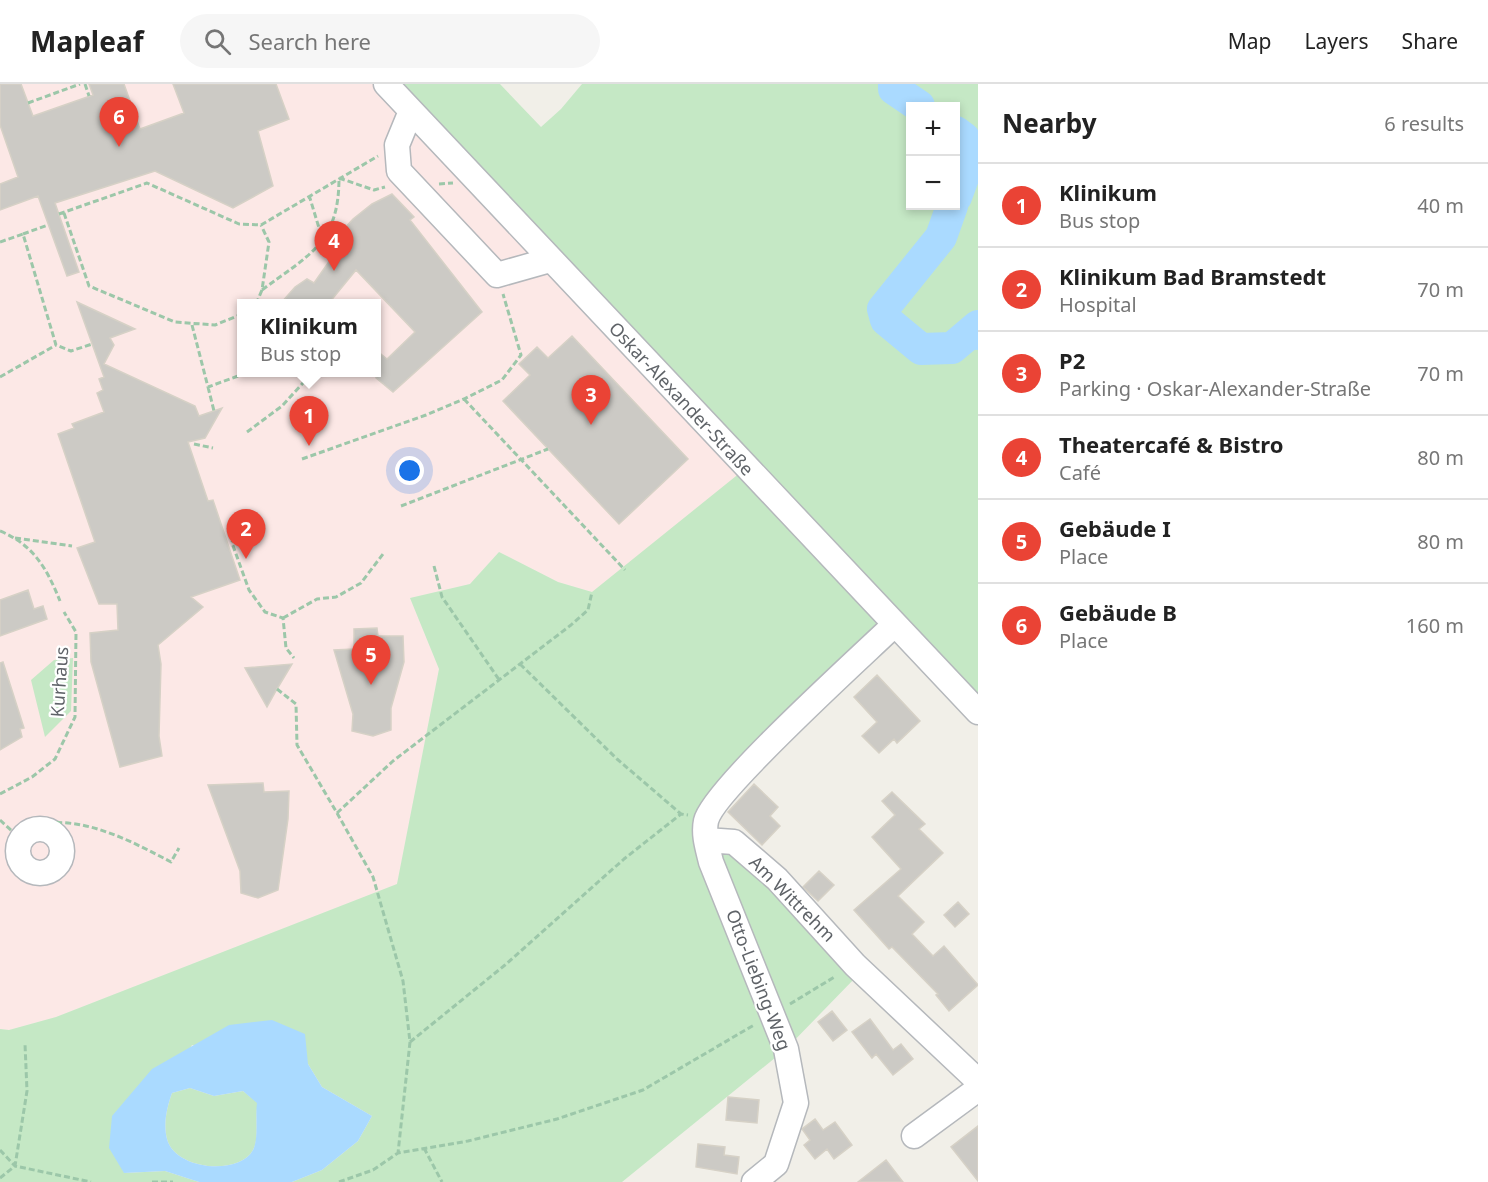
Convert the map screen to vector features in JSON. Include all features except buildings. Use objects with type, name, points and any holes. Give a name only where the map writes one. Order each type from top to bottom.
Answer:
[{"type":"street","name":"Oskar-Alexander-Straße","points":[[386,84],[978,712]]},
{"type":"street","points":[[411,111],[397,145],[399,171],[497,275],[550,260]]},
{"type":"street","points":[[706,830],[719,800],[750,765],[894,625]]},
{"type":"street","name":"Am Wittrehm","points":[[706,830],[734,842],[777,879],[855,965],[977,1083]]},
{"type":"street","name":"Otto-Liebing-Weg","points":[[706,830],[711,862],[786,1049],[796,1103],[776,1164],[754,1182]]},
{"type":"street","points":[[914,1136],[977,1083]]},
{"type":"path","points":[[28,103],[80,84]]},
{"type":"path","points":[[85,84],[89,96]]},
{"type":"path","points":[[59,214],[147,183],[239,224],[261,225],[397,145]]},
{"type":"path","points":[[262,290],[323,241],[339,200],[339,178]]},
{"type":"path","points":[[309,195],[323,241]]},
{"type":"path","points":[[64,213],[89,286],[149,313],[192,325],[214,325],[237,316]]},
{"type":"path","points":[[0,242],[48,225]]},
{"type":"path","points":[[258,299],[262,290],[269,242],[261,225]]},
{"type":"path","points":[[23,234],[56,345]]},
{"type":"path","points":[[323,241],[332,242]]},
{"type":"path","points":[[497,275],[521,355],[525,359]]},
{"type":"path","points":[[192,325],[214,411]]},
{"type":"path","points":[[56,345],[70,351],[92,344]]},
{"type":"path","points":[[0,377],[56,345]]},
{"type":"path","points":[[302,459],[426,415],[464,399],[502,380],[521,355]]},
{"type":"path","points":[[208,387],[237,376]]},
{"type":"path","points":[[247,432],[282,406],[308,377]]},
{"type":"path","points":[[464,399],[625,570]]},
{"type":"path","points":[[194,444],[213,448]]},
{"type":"path","points":[[401,506],[548,449]]},
{"type":"path","points":[[242,521],[234,533],[232,543],[249,590],[265,612],[283,618],[317,598],[336,597],[361,583],[382,554]]},
{"type":"path","points":[[0,531],[13,538],[46,567],[60,601]]},
{"type":"path","points":[[13,538],[72,546]]},
{"type":"path","points":[[434,566],[442,597],[500,681]]},
{"type":"path","points":[[337,813],[393,761],[500,681],[588,610],[592,592]]},
{"type":"path","name":"Kurhaus","points":[[0,794],[32,777],[55,759],[75,717],[76,632],[64,612]]},
{"type":"path","points":[[283,618],[286,648],[294,658]]},
{"type":"path","points":[[520,664],[617,759],[681,814],[706,830]]},
{"type":"path","points":[[277,689],[296,704],[297,745],[373,877],[403,981],[410,1042],[398,1154]]},
{"type":"path","points":[[410,1042],[505,965],[624,859],[681,814]]},
{"type":"path","points":[[0,820],[14,833],[40,824],[80,825],[134,842],[171,862],[179,848]]},
{"type":"path","points":[[339,1182],[373,1170],[398,1154],[468,1141],[557,1119],[643,1090],[855,965]]},
{"type":"path","points":[[0,1178],[15,1166],[27,1091],[25,1044]]},
{"type":"path","points":[[424,1148],[442,1182]]},
{"type":"path","points":[[0,1150],[15,1166],[91,1182]]},
{"type":"path","points":[[152,1182],[173,1182]]},
{"type":"shaded area","points":[[0,84],[387,84],[746,468],[631,567],[592,592],[558,582],[499,552],[470,584],[410,598],[439,669],[397,884],[56,1017],[9,1030],[0,1029]]},
{"type":"green space","points":[[386,84],[500,84],[541,127],[561,109],[582,84],[978,84],[978,712],[884,621],[698,817],[732,845],[856,977],[786,1049],[622,1182],[292,1182],[322,1170],[358,1141],[372,1116],[322,1087],[308,1064],[192,1045],[124,1173],[165,1171],[199,1182],[0,1182],[0,1029],[9,1030],[56,1017],[397,884],[439,669],[410,598],[470,584],[499,552],[558,582],[592,592],[746,468]]},
{"type":"green space","points":[[73,658],[71,711],[45,737],[31,680],[54,660]]},
{"type":"green space","points":[[190,1088],[214,1096],[243,1091],[258,1103],[255,1145],[246,1158],[235,1164],[208,1166],[194,1163],[172,1149],[167,1139],[166,1122],[172,1093]]},
{"type":"water","points":[[978,326],[978,350],[952,348]]},
{"type":"water","points":[[272,1020],[305,1034],[308,1064],[322,1087],[372,1116],[358,1141],[322,1170],[292,1182],[199,1182],[165,1171],[124,1173],[109,1148],[112,1116],[152,1069],[229,1025]],"holes":[[[190,1088],[214,1096],[243,1091],[257,1103],[255,1145],[246,1158],[235,1164],[208,1166],[194,1163],[172,1149],[167,1139],[166,1116],[172,1093]]]},
{"type":"waterway","points":[[894,84],[894,89],[913,102]]},
{"type":"waterway","points":[[960,135],[964,138],[970,159],[960,186]]},
{"type":"waterway","points":[[951,210],[941,237],[883,309],[886,320],[921,349],[952,348],[978,326]]},
{"type":"place","name":"Gebäude B","points":[[119,147]]},
{"type":"place","name":"Theatercafé & Bistro","points":[[334,271]]},
{"type":"place","name":"P2","points":[[591,425]]},
{"type":"place","name":"Klinikum","points":[[309,446]]},
{"type":"place","name":"Klinikum Bad Bramstedt","points":[[246,559]]},
{"type":"place","name":"Gebäude I","points":[[371,685]]}]
